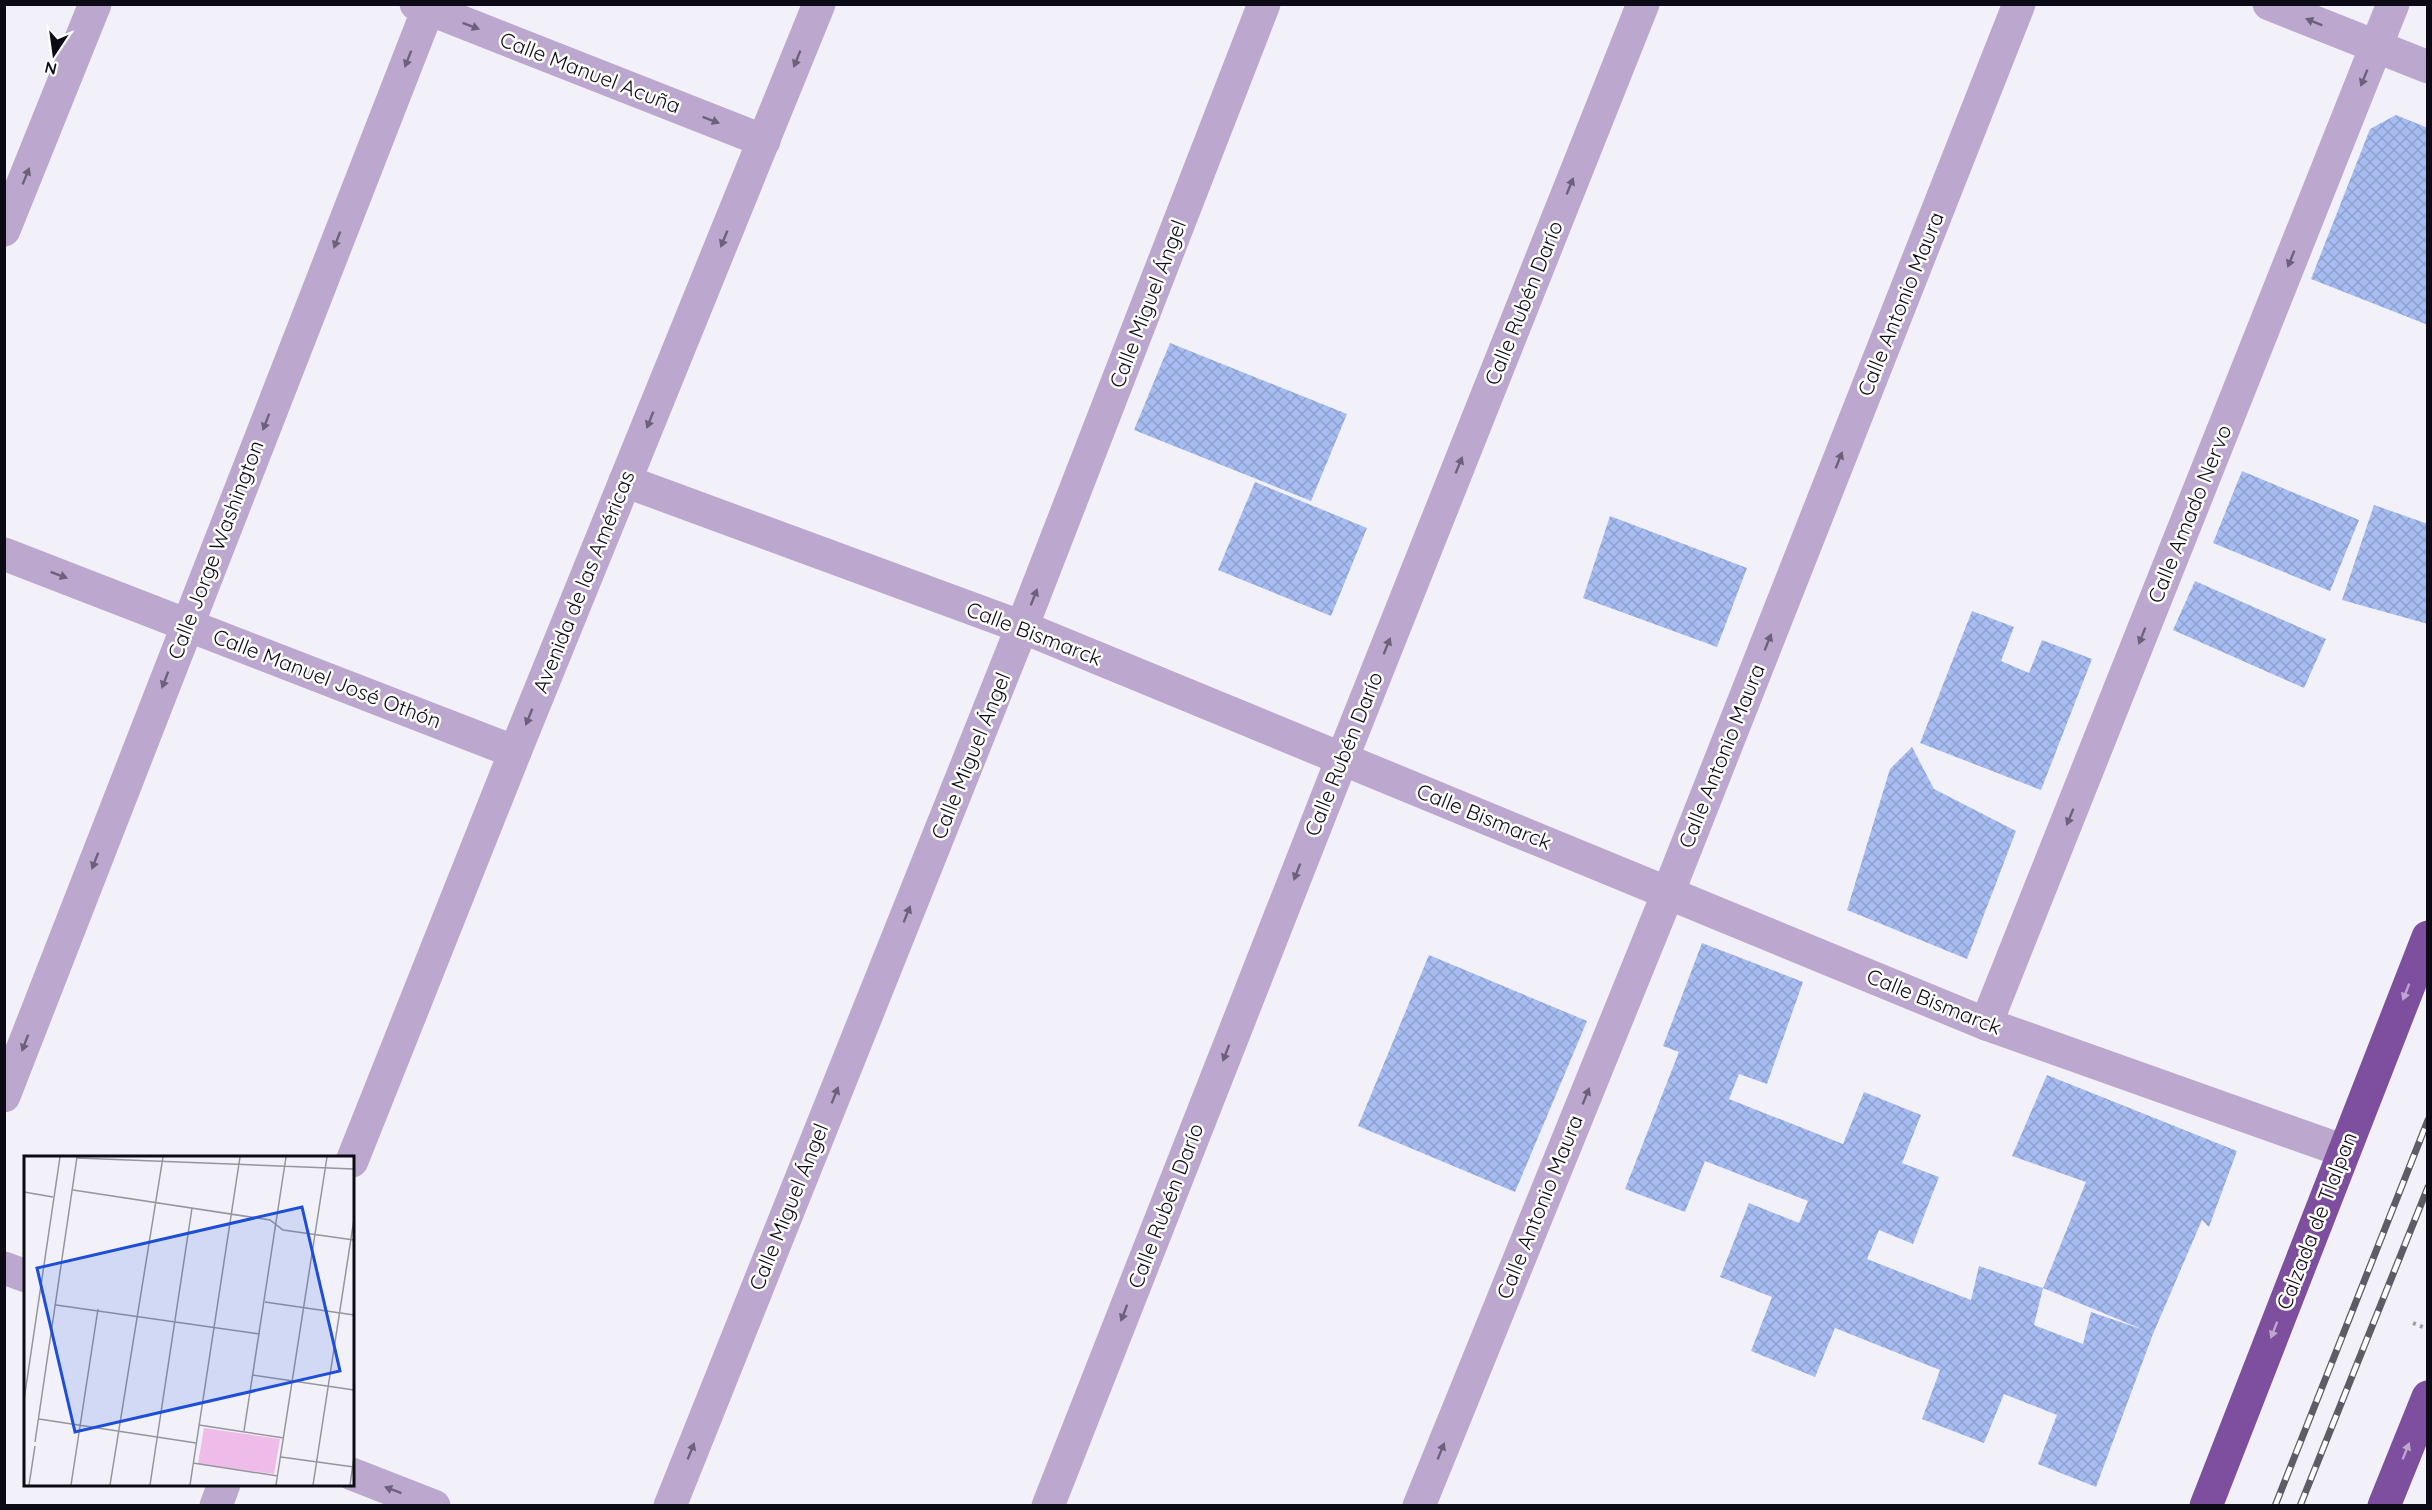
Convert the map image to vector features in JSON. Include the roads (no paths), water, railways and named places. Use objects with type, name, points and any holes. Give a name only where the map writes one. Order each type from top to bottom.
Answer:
[{"type":"highway","name":"Calzada de Tlalpan","points":[[2206,1506],[2427,937]]},
{"type":"highway","points":[[2384,1506],[2427,1397]]},
{"type":"street","points":[[4,230],[95,4]]},
{"type":"street","name":"Avenida de las Américas","points":[[354,1156],[515,752],[819,4]]},
{"type":"street","name":"Calle Miguel Ángel","points":[[670,1506],[1023,627],[1264,4]]},
{"type":"street","name":"Calle Rubén Darío","points":[[1048,1506],[1643,4]]},
{"type":"street","name":"Calle Antonio Maura","points":[[1419,1506],[1668,893],[2019,4]]},
{"type":"street","points":[[2269,4],[2427,67]]},
{"type":"street","name":"Calle Amado Nervo","points":[[1986,1024],[2393,4]]},
{"type":"street","name":"Calle Manuel Acuña","points":[[425,6],[764,141]]},
{"type":"street","name":"Calle Jorge Washington","points":[[4,1096],[425,6]]},
{"type":"street","name":"Calle Bismarck","points":[[625,481],[1023,627],[1986,1024],[2344,1151]]},
{"type":"street","name":"Calle Manuel José Othón","points":[[4,554],[515,752]]},
{"type":"street","points":[[4,1269],[24,1275]]},
{"type":"street","points":[[354,1475],[434,1506]]},
{"type":"street","points":[[216,1506],[224,1486]]},
{"type":"railway","points":[[2275,1506],[2428,1120]]},
{"type":"railway","points":[[2300,1506],[2428,1187]]}]
